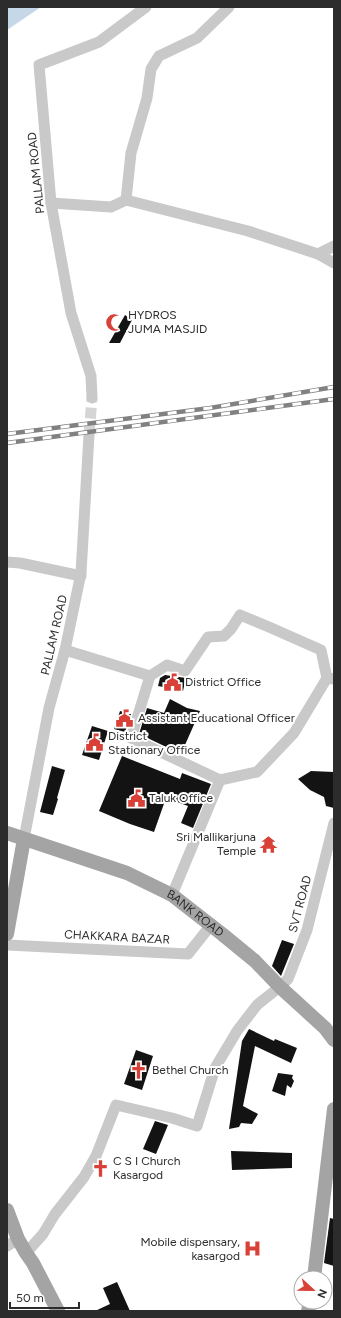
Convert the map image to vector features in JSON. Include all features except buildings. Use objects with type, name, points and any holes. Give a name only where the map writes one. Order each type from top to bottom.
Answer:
[{"type":"main road","name":"BANK ROAD","points":[[7,833],[126,873],[172,895],[254,960],[280,987],[325,1028],[334,1040]]},
{"type":"main road","points":[[7,934],[24,839]]},
{"type":"main road","points":[[315,1270],[334,1109]]},
{"type":"main road","points":[[7,1210],[12,1242],[26,1253],[33,1263],[58,1311]]},
{"type":"street","name":"PALLAM ROAD","points":[[92,398],[91,376],[71,313],[51,203],[40,65],[99,42],[146,7]]},
{"type":"street","points":[[126,200],[131,153],[147,98],[151,69],[159,56],[197,38],[229,7]]},
{"type":"street","points":[[51,203],[111,207],[126,200],[248,231],[318,254],[334,263]]},
{"type":"street","points":[[318,254],[334,246]]},
{"type":"street","name":"PALLAM ROAD","points":[[24,839],[50,708],[65,650],[81,576],[89,435]]},
{"type":"street","points":[[7,562],[20,563],[81,576]]},
{"type":"street","points":[[240,615],[321,650],[331,678],[294,734],[257,772],[220,780],[131,738],[150,676],[167,665],[185,671],[208,637],[224,636],[231,629],[240,615]]},
{"type":"street","points":[[65,650],[150,676]]},
{"type":"street","points":[[172,895],[220,780]]},
{"type":"street","name":"SVT ROAD","points":[[26,1253],[43,1234],[55,1214],[84,1177],[96,1156],[116,1105],[172,1118],[197,1126],[215,1068],[237,1031],[257,1005],[288,979],[307,930],[334,823]]},
{"type":"street","name":"CHAKKARA BAZAR","points":[[7,945],[188,954],[211,925]]},
{"type":"water","points":[[7,7],[41,7],[7,30]]},
{"type":"tunnel","points":[[89,435],[92,398]]},
{"type":"railway","points":[[7,434],[210,408],[334,387]]},
{"type":"railway","points":[[7,443],[334,399]]},
{"type":"place","name":"HYDROS JUMA MASJID","points":[[115,322]]},
{"type":"place","name":"District Office","points":[[172,682]]},
{"type":"place","name":"Assistant Educational Officer","points":[[125,718]]},
{"type":"place","name":"District Stationary Office","points":[[95,743]]},
{"type":"place","name":"Taluk Office","points":[[136,798]]},
{"type":"place","name":"Sri Mallikarjuna Temple","points":[[269,844]]},
{"type":"place","name":"Bethel Church","points":[[139,1070]]},
{"type":"place","name":"C S I Church Kasargod","points":[[100,1168]]},
{"type":"place","name":"Mobile dispensary, kasargod","points":[[253,1249]]}]
